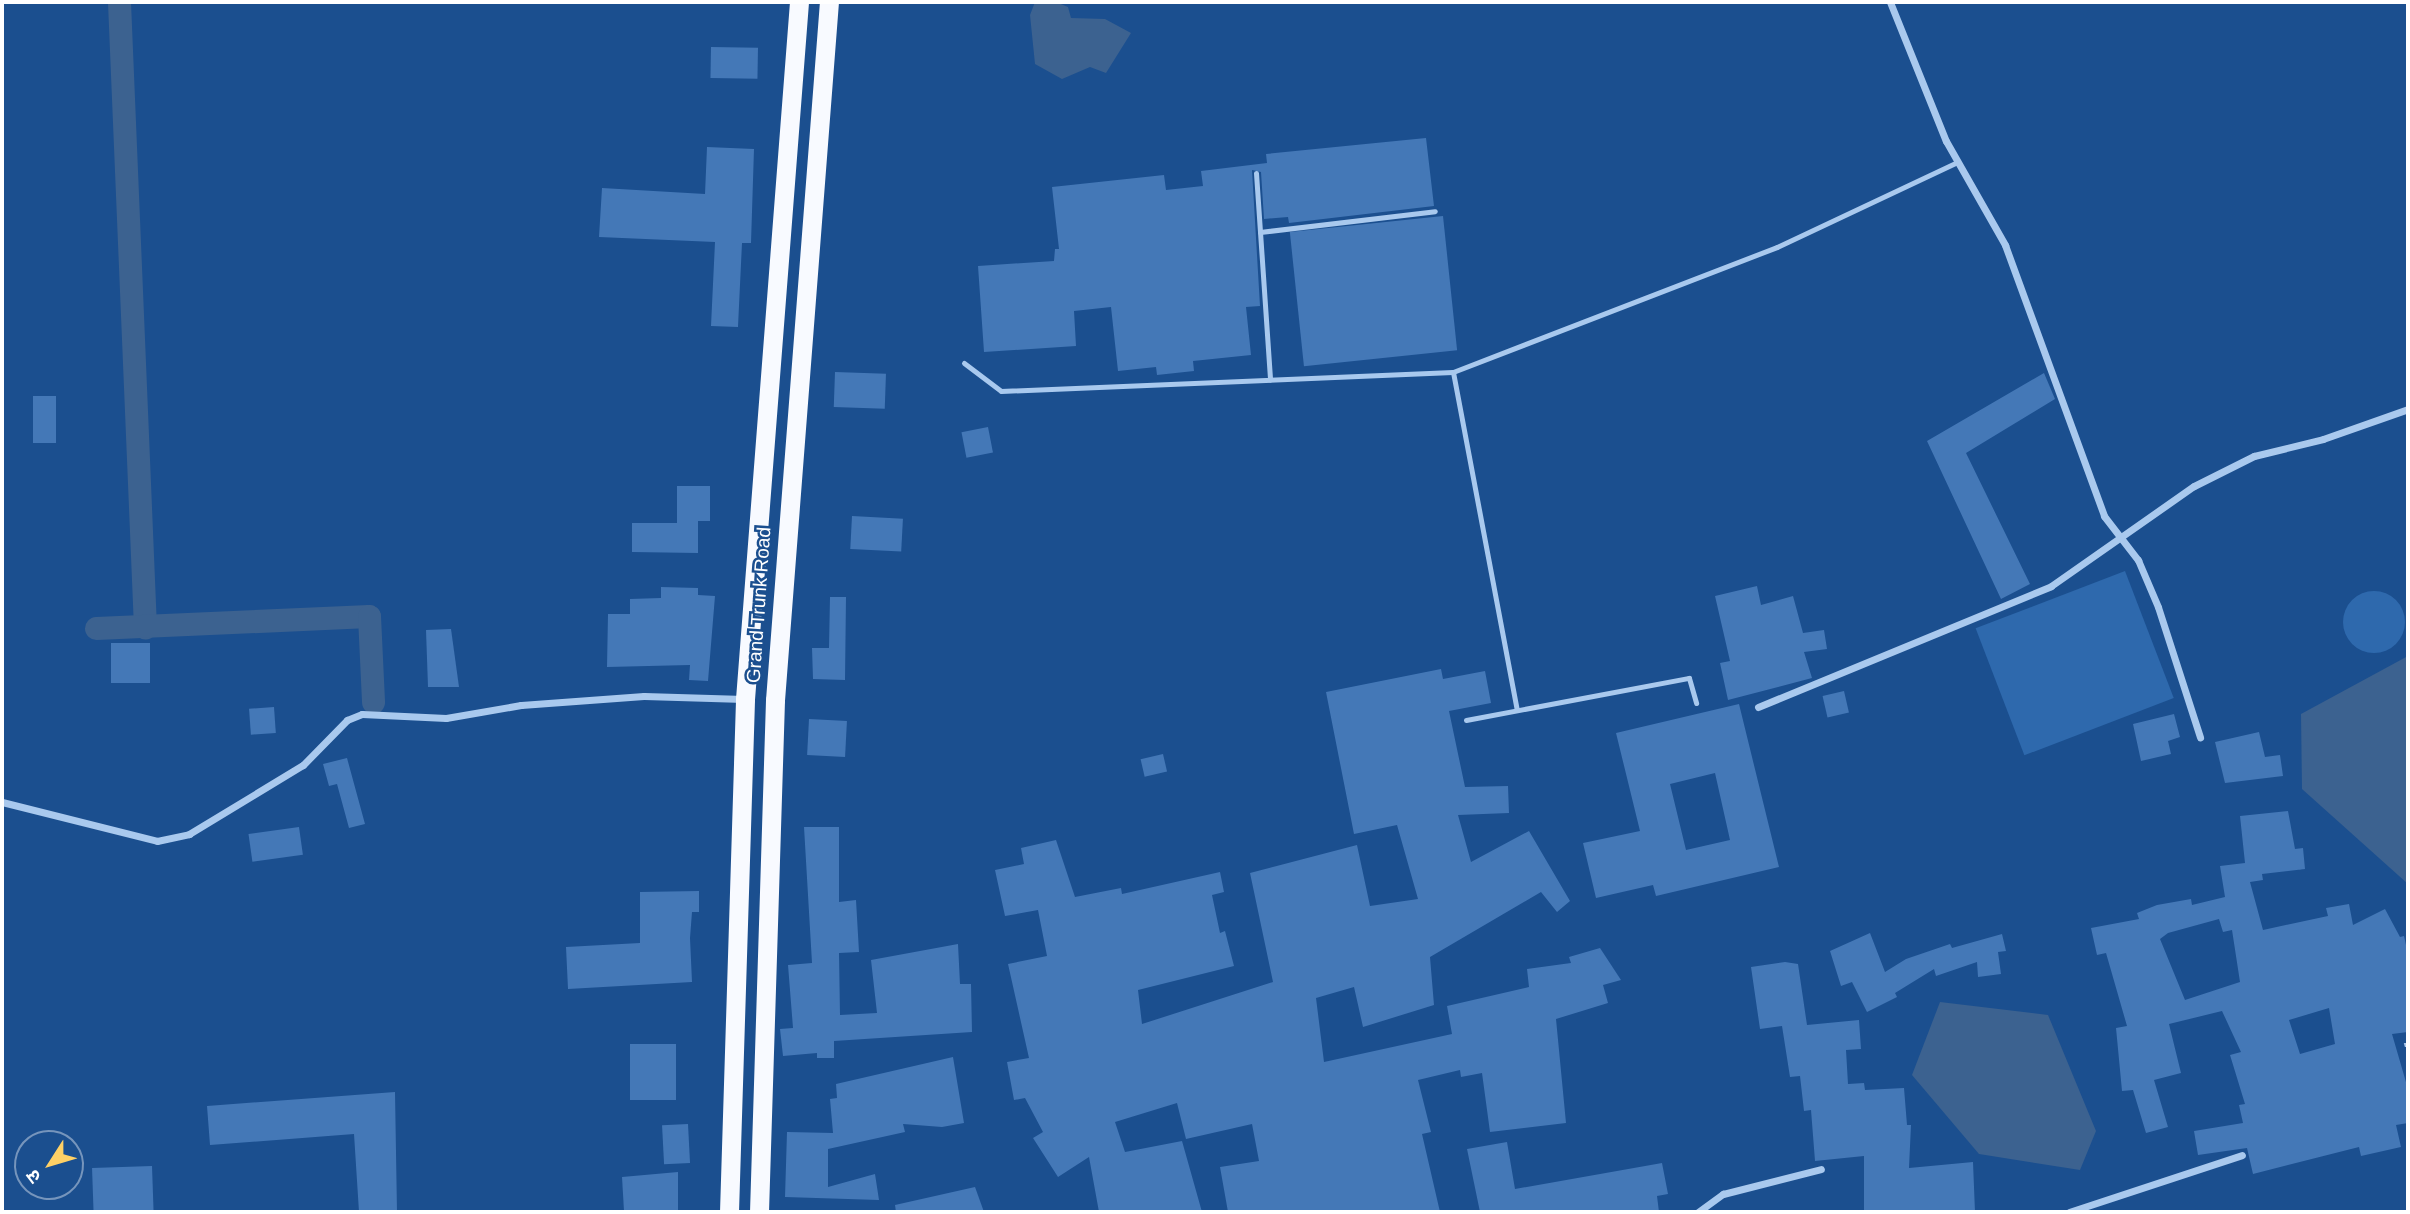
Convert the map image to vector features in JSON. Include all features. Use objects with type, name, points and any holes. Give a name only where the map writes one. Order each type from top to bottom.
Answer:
[{"type":"highway","name":"Grand Trunk Road","points":[[729,1212],[745,699],[799,2]]},
{"type":"highway","name":"Grand Trunk Road","points":[[760,1212],[764,1038],[782,595],[829,2]]},
{"type":"highway","points":[[774,316],[804,318]]},
{"type":"highway","points":[[752,595],[782,595]]},
{"type":"highway","points":[[734,1035],[764,1038]]},
{"type":"street","points":[[1890,2],[1924,94],[1958,162],[2006,245],[2104,516],[2138,560],[2158,607],[2200,737]]},
{"type":"street","points":[[1758,707],[2051,586],[2194,486],[2254,456],[2323,439],[2408,409]]},
{"type":"street","points":[[2,802],[157,841],[190,834],[303,765],[347,720],[362,714],[446,718],[521,705],[603,699],[745,699]]},
{"type":"street","points":[[2069,1212],[2242,1155]]},
{"type":"street","points":[[1698,1212],[1723,1194],[1821,1170]]},
{"type":"lane","points":[[964,363],[1001,391],[1453,372],[1777,247],[1958,162]]},
{"type":"lane","points":[[1256,173],[1270,380]]},
{"type":"lane","points":[[1260,232],[1435,211]]},
{"type":"lane","points":[[1453,372],[1517,710]]},
{"type":"lane","points":[[1466,720],[1689,678],[1696,703]]},
{"type":"path","points":[[2406,1043],[2408,1050]]},
{"type":"shaded area","points":[[1035,2],[1056,2],[1068,7],[1071,18],[1105,19],[1131,33],[1106,73],[1090,67],[1062,79],[1035,64],[1030,15]]},
{"type":"shaded area","points":[[2125,571],[2174,698],[2024,755],[1976,628]]},
{"type":"shaded area","points":[[2374,591],[2396,600],[2405,622],[2396,644],[2374,653],[2352,644],[2343,622],[2352,600]]},
{"type":"shaded area","points":[[2408,656],[2408,884],[2302,789],[2301,714]]},
{"type":"shaded area","points":[[1940,1002],[2048,1015],[2096,1131],[2080,1170],[1979,1154],[1912,1075]]},
{"type":"building","points":[[711,47],[758,48],[757,79],[710,78]]},
{"type":"building","points":[[1426,138],[1434,206],[1289,223],[1288,217],[1264,219],[1261,172],[1252,170],[1260,306],[1246,307],[1251,355],[1193,361],[1194,371],[1157,375],[1156,367],[1118,371],[1111,307],[1074,311],[1076,346],[984,352],[978,266],[1054,261],[1055,249],[1059,249],[1052,187],[1164,175],[1166,190],[1203,186],[1201,171],[1267,163],[1266,154]]},
{"type":"building","points":[[707,147],[754,149],[751,243],[742,243],[738,327],[711,326],[715,242],[599,237],[602,188],[705,194]]},
{"type":"building","points":[[1443,216],[1457,350],[1304,366],[1290,232]]},
{"type":"building","points":[[835,372],[886,374],[885,409],[834,407]]},
{"type":"building","points":[[2044,373],[2055,399],[1966,453],[2030,584],[2001,599],[1927,441]]},
{"type":"building","points":[[33,396],[56,396],[56,443],[33,443]]},
{"type":"building","points":[[988,427],[993,453],[966,458],[961,432]]},
{"type":"building","points":[[677,486],[710,486],[710,521],[698,521],[698,553],[632,552],[632,523],[677,523]]},
{"type":"building","points":[[852,516],[903,519],[901,552],[850,549]]},
{"type":"building","points":[[1757,586],[1761,605],[1793,596],[1803,633],[1824,630],[1827,649],[1804,652],[1812,678],[1728,700],[1720,663],[1730,661],[1715,596]]},
{"type":"building","points":[[661,587],[698,588],[698,595],[715,596],[708,681],[689,680],[690,665],[607,667],[608,614],[630,614],[630,599],[661,598]]},
{"type":"building","points":[[830,597],[846,597],[845,680],[813,679],[812,648],[829,648]]},
{"type":"building","points":[[451,629],[459,687],[428,687],[426,630]]},
{"type":"building","points":[[111,643],[150,643],[150,683],[111,683]]},
{"type":"building","points":[[1441,669],[1443,679],[1485,671],[1491,703],[1449,711],[1465,787],[1508,786],[1509,813],[1458,815],[1471,862],[1529,831],[1570,901],[1557,912],[1541,892],[1430,957],[1434,1005],[1363,1027],[1354,987],[1316,998],[1324,1062],[1452,1034],[1447,1006],[1529,987],[1527,969],[1571,963],[1569,957],[1600,948],[1621,980],[1603,985],[1608,1003],[1556,1019],[1566,1123],[1490,1132],[1482,1073],[1461,1077],[1460,1070],[1418,1080],[1431,1132],[1422,1134],[1440,1212],[1228,1212],[1220,1167],[1259,1161],[1252,1124],[1186,1139],[1177,1103],[1115,1122],[1125,1152],[1182,1141],[1202,1212],[1099,1212],[1089,1157],[1058,1177],[1033,1138],[1043,1132],[1025,1098],[1014,1100],[1007,1062],[1029,1058],[1008,964],[1047,956],[1038,910],[1005,916],[995,870],[1024,864],[1021,848],[1056,840],[1075,897],[1121,888],[1122,894],[1220,872],[1224,892],[1212,895],[1220,933],[1225,931],[1234,966],[1138,990],[1142,1024],[1273,982],[1250,873],[1357,845],[1370,906],[1418,899],[1397,825],[1354,834],[1326,692]]},
{"type":"building","points":[[1844,691],[1849,712],[1828,717],[1823,696]]},
{"type":"building","points":[[1739,704],[1779,867],[1656,896],[1653,885],[1596,898],[1583,843],[1640,831],[1616,733]],"holes":[[[1715,773],[1730,840],[1686,850],[1670,784]]]},
{"type":"building","points":[[274,707],[276,733],[251,735],[249,709]]},
{"type":"building","points":[[2174,714],[2180,737],[2168,741],[2171,754],[2141,761],[2133,724]]},
{"type":"building","points":[[809,719],[847,721],[845,757],[807,755]]},
{"type":"building","points":[[2259,732],[2265,757],[2280,755],[2283,776],[2225,783],[2215,742]]},
{"type":"building","points":[[1163,754],[1167,772],[1145,777],[1141,759]]},
{"type":"building","points":[[347,758],[365,824],[349,828],[337,784],[329,786],[323,764]]},
{"type":"building","points":[[2288,811],[2295,849],[2303,848],[2305,869],[2262,874],[2263,880],[2250,882],[2263,930],[2328,916],[2326,908],[2349,904],[2353,925],[2385,909],[2400,937],[2404,936],[2408,954],[2408,1032],[2392,1034],[2408,1089],[2408,1123],[2396,1125],[2401,1147],[2361,1156],[2359,1147],[2253,1174],[2247,1148],[2198,1155],[2194,1131],[2243,1123],[2239,1105],[2245,1104],[2230,1055],[2241,1052],[2222,1011],[2169,1024],[2181,1073],[2154,1080],[2168,1127],[2146,1133],[2133,1090],[2122,1091],[2116,1028],[2127,1026],[2106,953],[2097,955],[2091,928],[2139,919],[2137,913],[2157,905],[2191,899],[2192,905],[2225,897],[2220,866],[2245,863],[2240,816]],"holes":[[[2219,919],[2223,932],[2232,930],[2240,982],[2185,1000],[2160,939],[2168,933]],[[2329,1008],[2335,1044],[2300,1054],[2289,1020]]]},
{"type":"building","points":[[299,827],[303,855],[252,862],[248,834]]},
{"type":"building","points":[[804,827],[839,827],[839,902],[856,900],[859,952],[839,953],[840,1015],[877,1013],[871,960],[958,944],[960,984],[971,984],[972,1032],[834,1041],[834,1058],[817,1058],[817,1053],[783,1056],[780,1029],[793,1028],[788,965],[812,963]]},
{"type":"building","points":[[699,891],[699,912],[692,912],[690,938],[692,982],[568,989],[566,947],[640,943],[640,892]]},
{"type":"building","points":[[1870,933],[1885,972],[1906,959],[1950,944],[1952,948],[2002,934],[2006,951],[1998,952],[2001,974],[1978,977],[1977,962],[1936,976],[1934,969],[1895,993],[1897,997],[1867,1012],[1852,982],[1841,986],[1830,951]]},
{"type":"building","points":[[1785,962],[1798,964],[1807,1025],[1859,1020],[1861,1049],[1846,1050],[1848,1084],[1864,1083],[1865,1090],[1904,1088],[1907,1125],[1911,1125],[1909,1168],[1973,1162],[1975,1212],[1864,1212],[1864,1156],[1815,1161],[1811,1110],[1804,1111],[1800,1076],[1790,1077],[1782,1026],[1760,1029],[1751,967]]},
{"type":"building","points":[[630,1044],[676,1044],[676,1100],[630,1100]]},
{"type":"building","points":[[953,1057],[964,1123],[942,1127],[903,1124],[905,1132],[828,1149],[828,1187],[875,1174],[879,1200],[785,1197],[787,1132],[833,1133],[830,1099],[837,1098],[836,1084]]},
{"type":"building","points":[[395,1092],[397,1212],[359,1212],[354,1134],[210,1145],[207,1106]]},
{"type":"building","points":[[688,1124],[690,1163],[664,1164],[662,1125]]},
{"type":"building","points":[[1507,1142],[1515,1189],[1662,1163],[1668,1194],[1657,1196],[1659,1212],[1480,1212],[1467,1149]]},
{"type":"building","points":[[152,1166],[154,1212],[94,1212],[92,1168]]},
{"type":"building","points":[[678,1172],[678,1212],[624,1211],[622,1177]]},
{"type":"building","points":[[975,1187],[984,1212],[896,1212],[895,1205]]},
{"type":"waterway","points":[[119,2],[145,627]]},
{"type":"waterway","points":[[96,628],[369,616],[373,702]]}]
